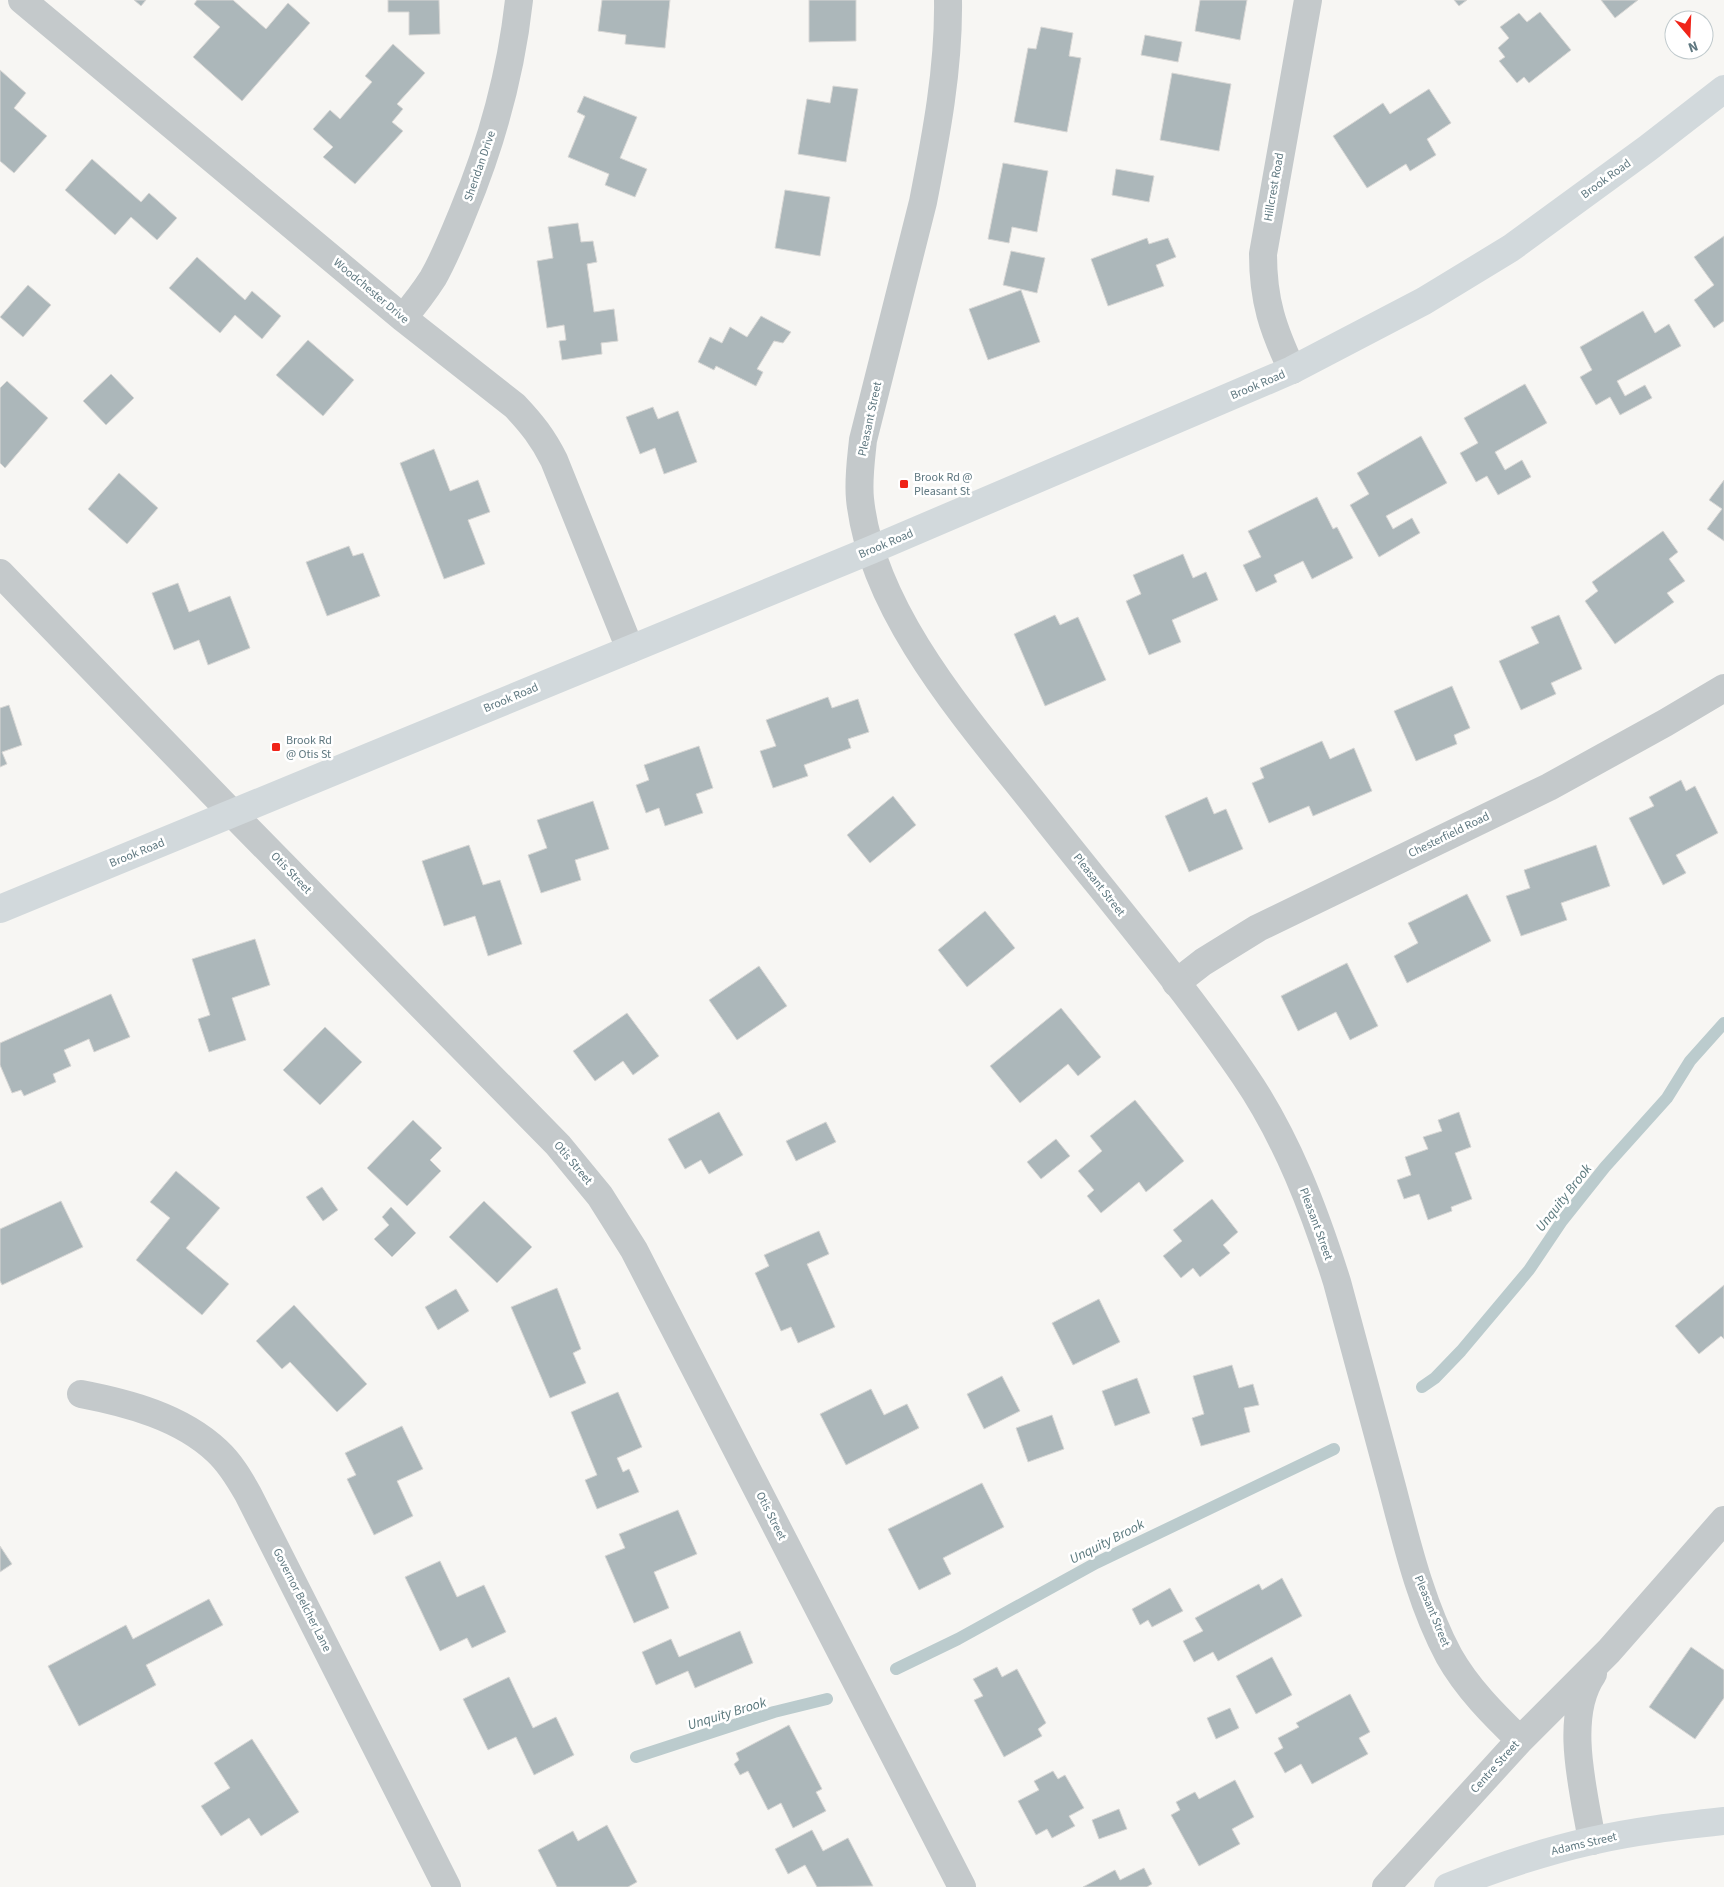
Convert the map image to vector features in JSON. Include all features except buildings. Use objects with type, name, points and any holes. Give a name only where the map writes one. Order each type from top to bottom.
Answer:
[{"type":"main road","name":"Brook Road","points":[[0,910],[871,550],[1292,370],[1424,301],[1511,248],[1724,90]]},
{"type":"main road","name":"Adams Street","points":[[1448,1887],[1518,1861],[1592,1841],[1651,1830],[1724,1821]]},
{"type":"street","name":"Woodchester Drive","points":[[22,0],[403,318],[515,406],[531,422],[544,439],[554,460],[630,649]]},
{"type":"street","name":"Sheridan Drive","points":[[403,318],[433,277],[445,254],[487,152],[506,75],[519,0]]},
{"type":"street","name":"Pleasant Street","points":[[948,0],[946,50],[931,163],[923,202],[863,440],[860,469],[860,499],[871,550],[897,613],[911,639],[967,718],[1176,983],[1245,1076],[1267,1112],[1298,1175],[1319,1227],[1337,1282],[1412,1559],[1435,1626],[1464,1679],[1482,1701],[1520,1740]]},
{"type":"street","name":"Hillcrest Road","points":[[1292,370],[1266,303],[1263,254],[1308,0]]},
{"type":"street","name":"Otis Street","points":[[0,573],[558,1146],[600,1196],[634,1250],[962,1887]]},
{"type":"street","name":"Chesterfield Road","points":[[1176,983],[1203,962],[1258,928],[1548,787],[1665,723],[1724,688]]},
{"type":"street","name":"Governor Belcher Lane","points":[[81,1394],[112,1400],[169,1420],[195,1434],[217,1450],[235,1471],[447,1887]]},
{"type":"street","name":"Centre Street","points":[[1386,1887],[1520,1740],[1609,1651],[1724,1520]]},
{"type":"street","name":"Centre Street","points":[[1592,1841],[1580,1766],[1577,1717],[1581,1696],[1591,1677],[1609,1651]]},
{"type":"waterway","name":"Unquity Brook","points":[[1422,1387],[1435,1378],[1461,1351],[1529,1270],[1562,1221],[1605,1167],[1667,1098],[1690,1061],[1724,1023]]},
{"type":"waterway","name":"Unquity Brook","points":[[896,1669],[958,1639],[1096,1563],[1334,1449]]},
{"type":"waterway","name":"Unquity Brook","points":[[636,1757],[774,1712],[827,1699]]},
{"type":"place","name":"Brook Rd @ Pleasant St","points":[[904,484]]},
{"type":"place","name":"Brook Rd @ Otis St","points":[[276,747]]}]
